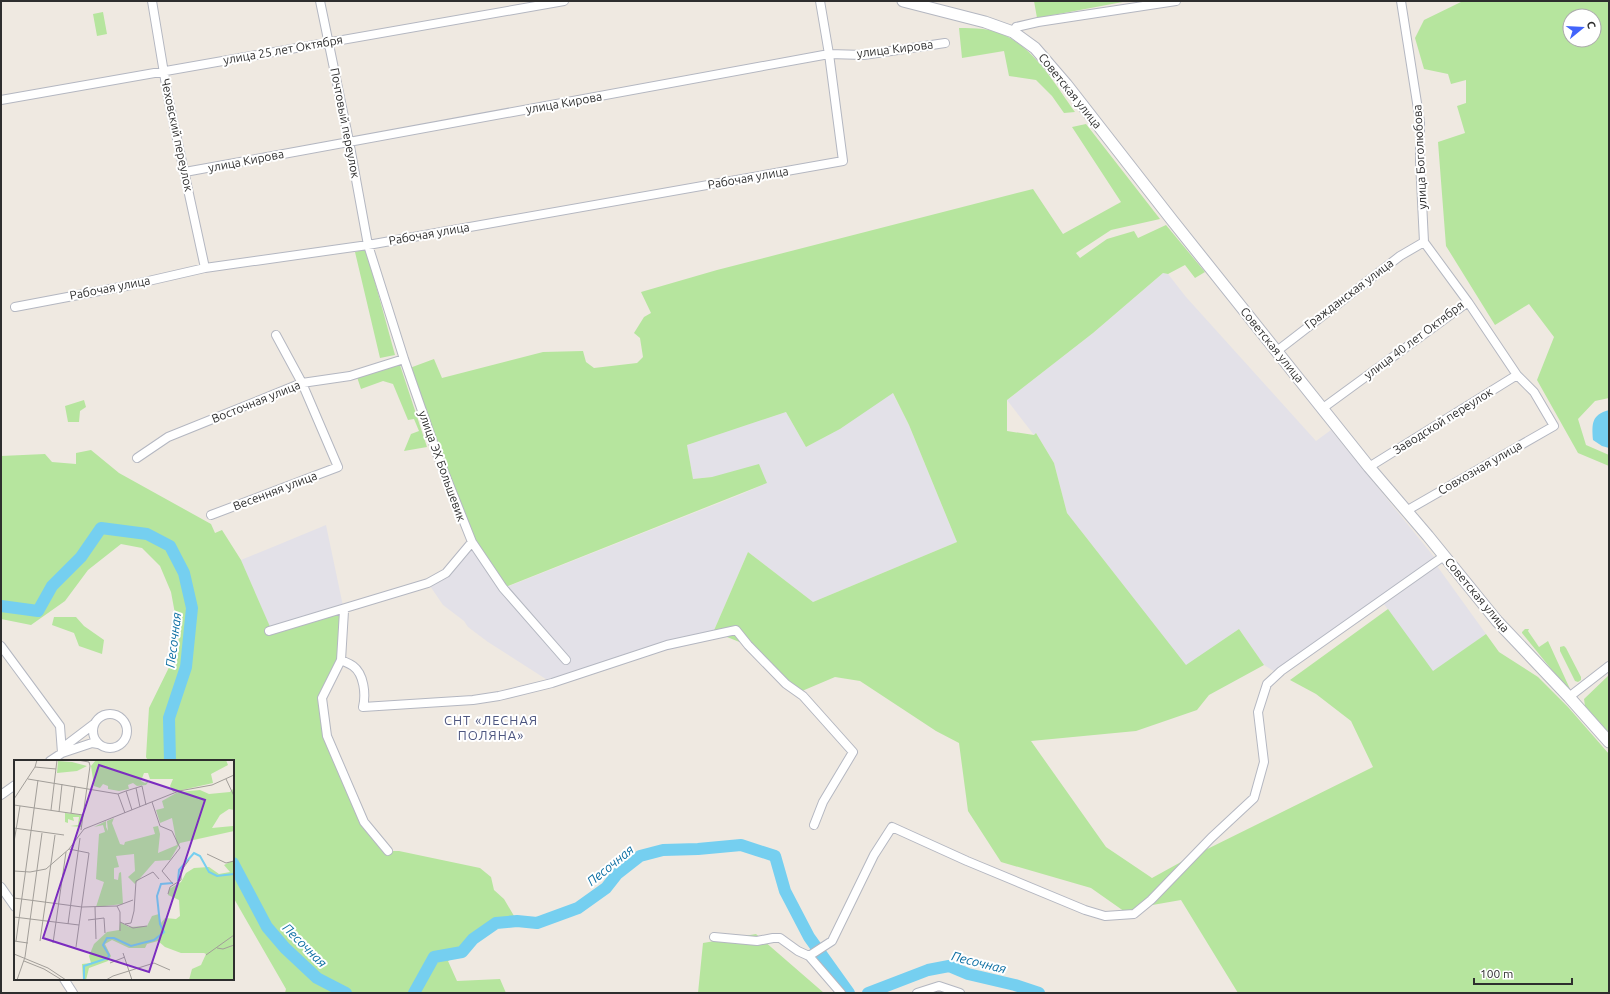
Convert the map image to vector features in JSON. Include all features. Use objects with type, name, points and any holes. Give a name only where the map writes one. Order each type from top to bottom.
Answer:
[{"type":"main road","name":"Советская улица","points":[[903,1],[985,22],[1014,32],[1035,48],[1066,84],[1368,467],[1497,621],[1569,697],[1609,742]]},
{"type":"street","name":"Чеховский переулок","points":[[152,1],[164,72],[205,268]]},
{"type":"street","name":"Почтовый переулок","points":[[320,1],[350,142],[368,245]]},
{"type":"street","name":"улица 25 лет Октября","points":[[1,100],[564,1]]},
{"type":"street","points":[[820,1],[830,54]]},
{"type":"street","points":[[1014,32],[1016,27],[1038,22],[1149,3],[1176,1]]},
{"type":"street","name":"улица Боголюбова","points":[[1401,1],[1420,122],[1420,161],[1424,242]]},
{"type":"street","name":"улица Кирова","points":[[185,172],[830,54],[864,55],[945,43]]},
{"type":"street","name":"Рабочая улица","points":[[15,306],[131,285],[205,268],[368,245],[843,161],[830,54]]},
{"type":"street","name":"улица 40 лет Октября","points":[[1323,408],[1468,302],[1424,242]]},
{"type":"street","name":"Гражданская улица","points":[[1277,351],[1400,256],[1424,242]]},
{"type":"street","name":"улица ЭХ Большевик","points":[[368,245],[404,359],[437,454],[472,542],[504,588],[566,660]]},
{"type":"street","points":[[1468,302],[1518,375]]},
{"type":"street","points":[[276,335],[302,383]]},
{"type":"street","name":"Восточная улица","points":[[137,458],[168,437],[302,383],[350,376],[404,359]]},
{"type":"street","name":"Совхозная улица","points":[[1406,511],[1554,426],[1534,392],[1518,375]]},
{"type":"street","name":"Заводской переулок","points":[[1368,467],[1518,375]]},
{"type":"street","name":"Весенняя улица","points":[[211,516],[338,467],[302,383]]},
{"type":"street","points":[[269,631],[428,583],[446,573],[472,542]]},
{"type":"street","points":[[809,956],[825,947],[832,941],[874,855],[892,827],[966,861],[1085,910],[1105,916],[1134,914],[1151,900],[1211,838],[1254,798],[1264,762],[1258,712],[1267,684],[1281,671],[1444,556]]},
{"type":"street","points":[[344,610],[341,660],[322,698],[327,736],[364,822],[388,851]]},
{"type":"street","points":[[341,660],[353,666],[362,677],[365,700],[363,707],[473,700],[499,696],[552,683],[667,645],[736,630],[748,645],[786,684],[803,696],[853,752],[823,802],[814,825]]},
{"type":"street","points":[[1,646],[60,726],[62,753]]},
{"type":"street","points":[[1569,697],[1609,666]]},
{"type":"street","points":[[52,760],[62,753],[92,743],[109,748],[120,745],[127,736],[126,725],[119,716],[108,713],[99,717],[94,724],[65,746],[62,753]]},
{"type":"street","points":[[94,724],[93,735],[98,744]]},
{"type":"street","points":[[1,795],[14,786]]},
{"type":"street","points":[[1,887],[14,906]]},
{"type":"street","points":[[714,937],[758,941],[780,938],[798,951],[809,956],[841,993]]},
{"type":"street","points":[[65,980],[73,993]]},
{"type":"street","points":[[917,993],[939,986],[960,993]]},
{"type":"shaded area","points":[[1163,273],[1168,274],[1186,297],[1316,441],[1331,430],[1435,558],[1280,675],[1264,665],[1239,629],[1186,666],[1067,513],[1054,463],[1036,433],[1034,435],[1007,400],[1093,333]]},
{"type":"shaded area","points":[[892,392],[909,425],[957,542],[813,602],[748,552],[712,635],[703,642],[617,662],[552,683],[488,642],[468,627],[464,621],[443,605],[428,583],[446,573],[472,542],[504,588],[742,494],[767,483],[712,477],[693,479],[687,445],[786,412],[806,447],[840,429]]},
{"type":"shaded area","points":[[326,525],[343,606],[270,628],[241,560]]},
{"type":"shaded area","points":[[1437,566],[1486,634],[1433,672],[1384,604]]},
{"type":"green space","points":[[1034,1],[1128,1],[1037,18]]},
{"type":"green space","points":[[1463,1],[1609,1],[1609,398],[1595,401],[1578,419],[1586,445],[1609,455],[1609,466],[1578,453],[1537,380],[1554,337],[1529,304],[1495,325],[1446,246],[1438,142],[1465,133],[1457,106],[1466,103],[1466,80],[1451,84],[1448,74],[1424,69],[1415,38],[1424,20]]},
{"type":"green space","points":[[103,12],[107,34],[97,36],[93,14]]},
{"type":"green space","points":[[959,28],[983,29],[999,33],[1013,40],[1037,60],[1075,112],[1064,113],[1052,96],[1036,80],[1009,76],[1004,51],[962,58]]},
{"type":"green space","points":[[1086,124],[1160,219],[1111,230],[1076,253],[1080,258],[1107,239],[1134,231],[1138,238],[1166,225],[1205,272],[1195,278],[1185,265],[1168,274],[1163,273],[1093,333],[1007,400],[1007,431],[1034,435],[1036,433],[1054,463],[1067,513],[1186,665],[1239,629],[1264,665],[1209,695],[1197,710],[1136,731],[1031,741],[1106,847],[1152,878],[1181,862],[1373,767],[1351,721],[1316,694],[1290,680],[1388,609],[1433,671],[1486,634],[1499,652],[1538,677],[1568,707],[1609,754],[1609,993],[1238,993],[1181,900],[1141,907],[1128,914],[1091,888],[1001,862],[968,811],[959,743],[936,731],[860,681],[835,677],[802,691],[781,683],[742,643],[727,637],[712,635],[748,552],[813,602],[957,542],[909,425],[893,393],[840,429],[806,447],[786,412],[687,445],[693,479],[712,477],[759,464],[767,483],[503,588],[472,542],[407,369],[434,359],[442,378],[543,352],[583,351],[586,362],[594,368],[637,363],[643,357],[640,338],[634,333],[644,317],[651,313],[641,292],[717,270],[1033,189],[1063,234],[1121,202],[1072,127]]},
{"type":"green space","points":[[366,249],[395,355],[380,358],[355,252]]},
{"type":"green space","points":[[399,362],[427,447],[404,451],[411,434],[419,431],[414,419],[408,420],[393,384],[383,381],[361,389],[357,377]]},
{"type":"green space","points":[[84,400],[86,407],[80,411],[79,422],[68,422],[65,406]]},
{"type":"green space","points":[[91,450],[119,473],[211,524],[215,533],[222,530],[241,560],[271,629],[344,608],[341,660],[322,698],[327,736],[364,822],[387,851],[399,851],[480,868],[491,877],[494,890],[504,899],[517,921],[496,923],[473,939],[462,952],[448,961],[457,981],[500,979],[506,993],[285,993],[286,989],[234,899],[234,760],[148,760],[146,757],[149,708],[179,647],[178,630],[171,592],[160,566],[142,548],[121,544],[88,570],[65,601],[31,625],[1,619],[1,456],[45,454],[52,462],[76,464],[76,453]]},
{"type":"green space","points":[[54,617],[76,617],[84,626],[104,640],[102,654],[79,646],[74,633],[52,625]]},
{"type":"green space","points":[[1525,629],[1529,629],[1528,631],[1539,647],[1548,641],[1570,689],[1569,691],[1522,633]]},
{"type":"green space","points":[[1564,646],[1581,677],[1581,680],[1578,682],[1575,681],[1560,651],[1560,647]]},
{"type":"green space","points":[[1609,675],[1609,733],[1585,706],[1584,699]]},
{"type":"green space","points":[[756,934],[824,993],[698,993],[703,943]]},
{"type":"water","points":[[1609,410],[1609,448],[1602,446],[1593,440],[1593,425],[1596,417]]},
{"type":"waterway","name":"Песочная","points":[[1,606],[38,611],[52,586],[81,557],[101,528],[147,534],[170,546],[184,573],[192,608],[186,667],[169,718],[170,760]]},
{"type":"waterway","name":"Песочная","points":[[414,993],[434,957],[462,952],[473,939],[496,923],[517,921],[537,923],[578,908],[606,888],[617,874],[640,856],[663,850],[698,849],[741,845],[775,856],[785,891],[809,937],[849,993]]},
{"type":"waterway","name":"Песочная","points":[[234,865],[267,927],[285,948],[317,978],[346,993]]},
{"type":"waterway","name":"Песочная","points":[[868,993],[928,970],[949,966],[968,974],[1015,985],[1039,993]]},
{"type":"district","name":"СНТ «ЛЕСНАЯ ПОЛЯНА»","points":[[491,728]]}]
